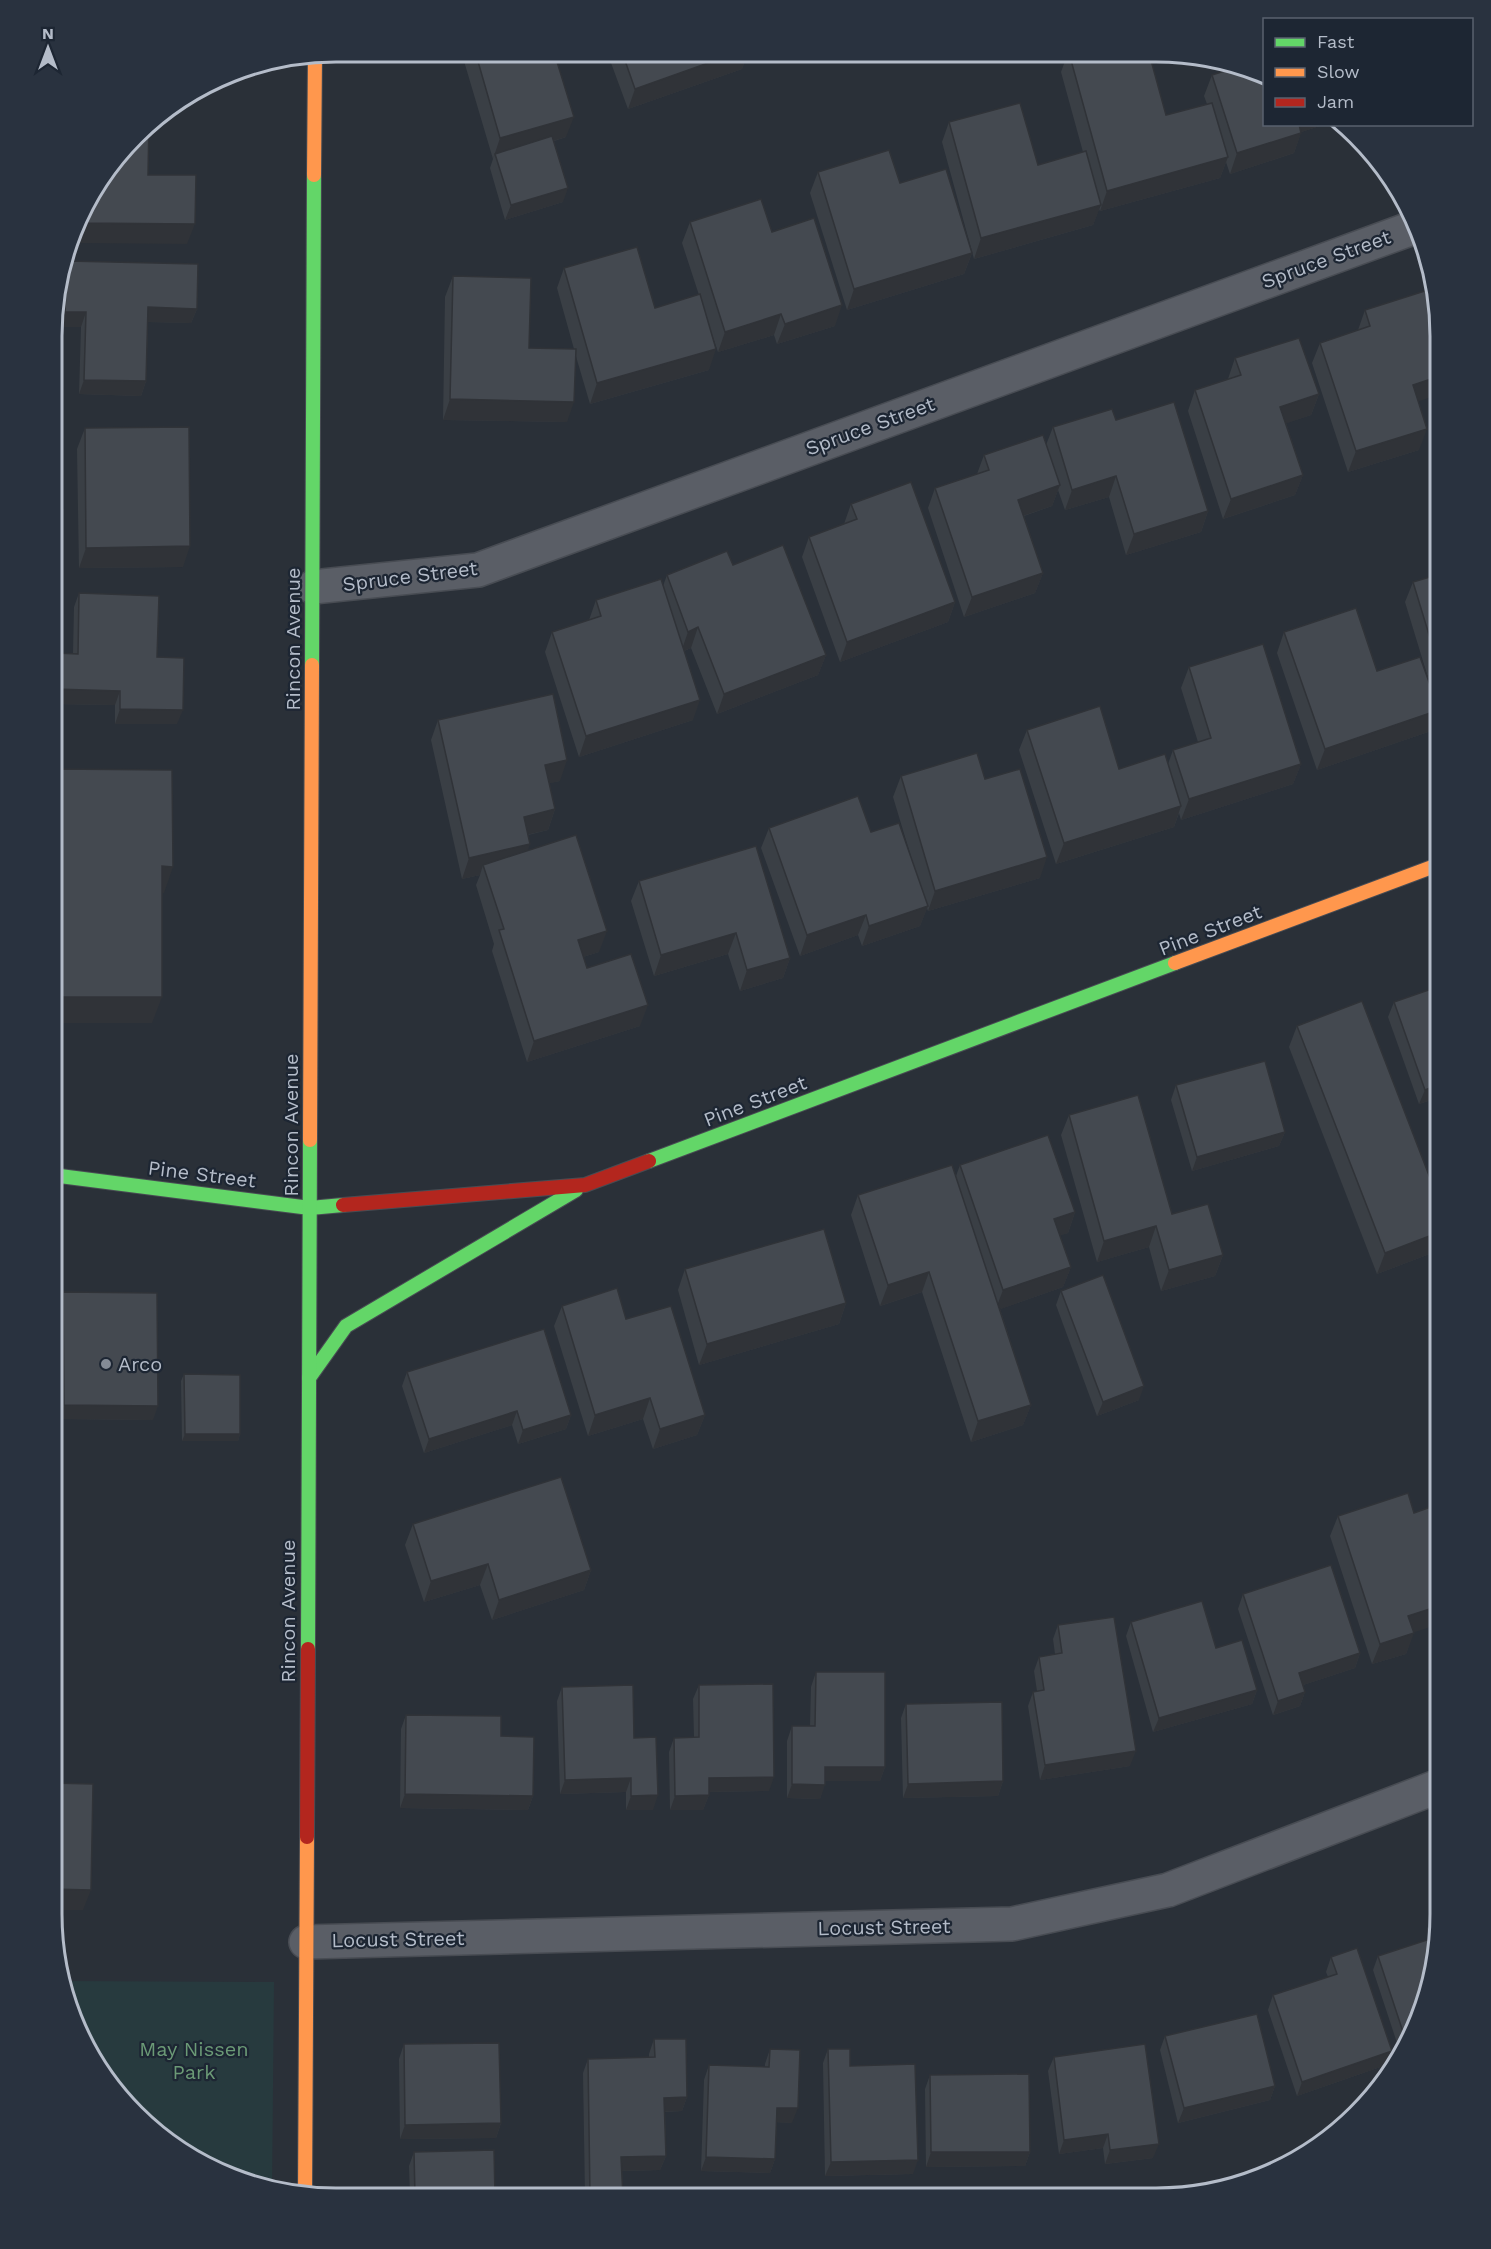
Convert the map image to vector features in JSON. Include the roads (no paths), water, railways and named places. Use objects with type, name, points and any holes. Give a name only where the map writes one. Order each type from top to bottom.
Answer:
[{"type":"street","name":"Rincon Avenue","points":[[305,2186],[315,62]]},
{"type":"street","name":"Spruce Street","points":[[313,587],[478,570],[1408,229]]},
{"type":"street","name":"Pine Street","points":[[62,1176],[310,1208],[585,1185],[1430,868]]},
{"type":"street","points":[[309,1378],[346,1326],[585,1185]]},
{"type":"street","name":"Locust Street","points":[[306,1942],[1012,1924],[1168,1890],[1430,1789]]},
{"type":"place","name":"Arco","points":[[106,1364]]},
{"type":"park label","name":"May Nissen Park","points":[[194,2060]]}]
